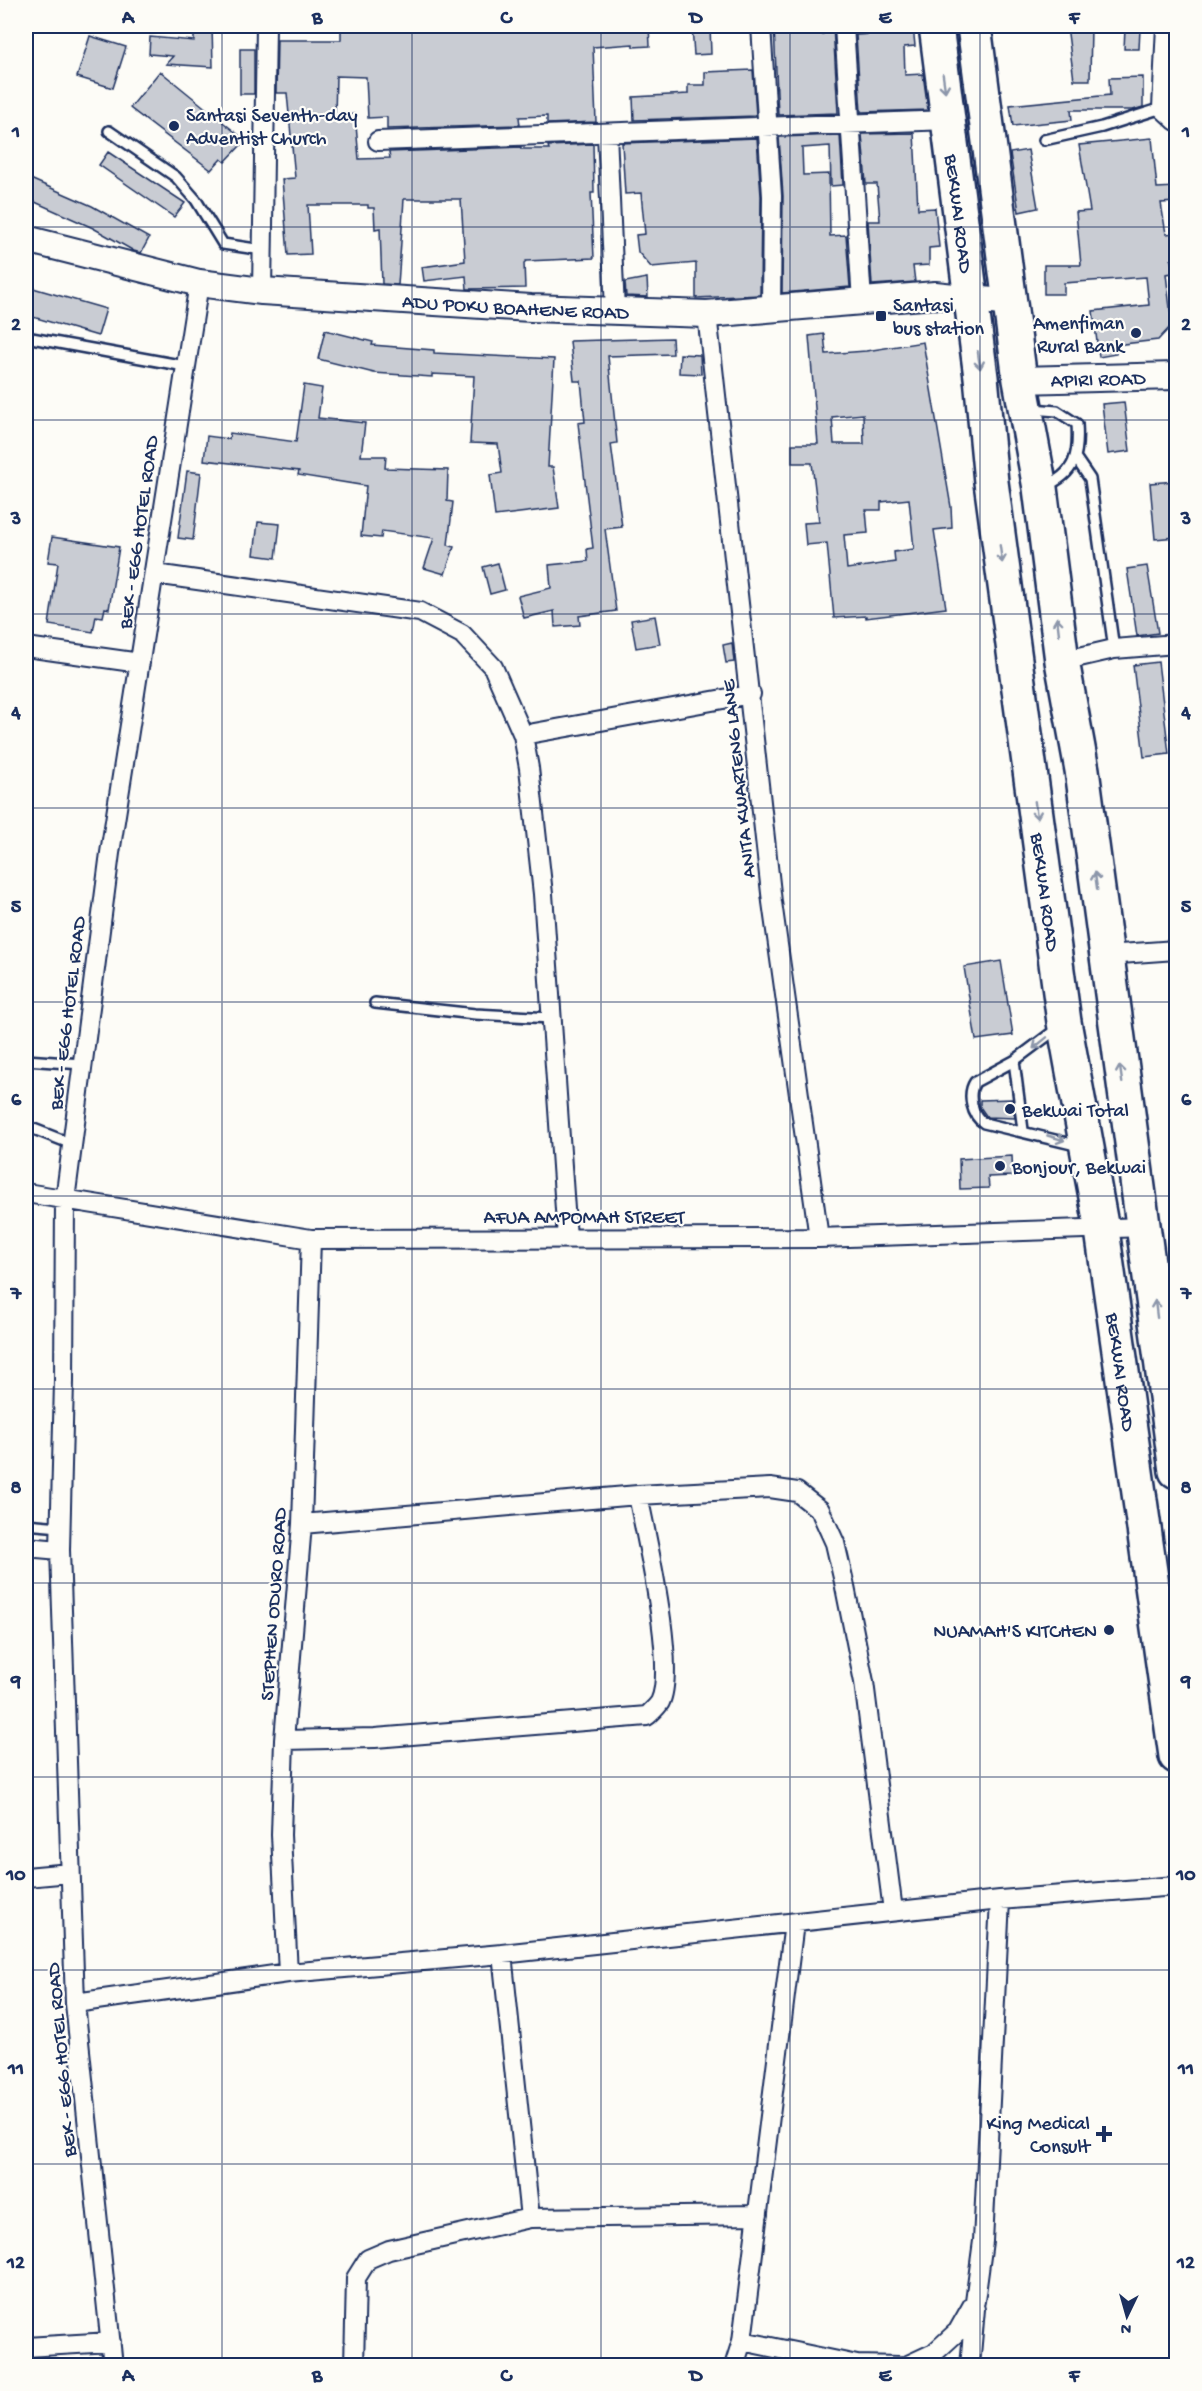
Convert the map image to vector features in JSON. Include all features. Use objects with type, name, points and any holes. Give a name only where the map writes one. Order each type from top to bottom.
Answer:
[{"type":"highway","name":"BEKWAI ROAD","points":[[936,26],[991,482],[1064,1022],[1102,1230],[1176,1756]]},
{"type":"highway","name":"BEKWAI ROAD","points":[[974,26],[1023,394],[1040,488],[1062,661],[1082,770],[1121,1073],[1170,1373],[1176,1471]]},
{"type":"highway","points":[[1032,774],[1082,770]]},
{"type":"street","points":[[262,291],[266,26]]},
{"type":"street","points":[[761,26],[772,196],[771,308]]},
{"type":"street","points":[[843,26],[862,301]]},
{"type":"street","points":[[1166,26],[1162,108],[1176,121]]},
{"type":"street","points":[[378,141],[851,126],[949,120]]},
{"type":"street","points":[[607,133],[615,311]]},
{"type":"street","name":"ADU POKU BOAHENE ROAD","points":[[26,239],[199,283],[262,291],[707,314],[935,295],[1011,303]]},
{"type":"street","name":"BEK - EGG HOTEL ROAD","points":[[113,2366],[75,2004],[60,1551],[65,1200],[110,853],[199,283]]},
{"type":"street","name":"ANITA KWARTENG LANE","points":[[707,314],[751,694],[772,902],[819,1238]]},
{"type":"street","name":"APIRI ROAD","points":[[1023,394],[1176,376]]},
{"type":"street","points":[[155,574],[420,612],[462,634],[493,667],[523,735],[543,894],[567,1238]]},
{"type":"street","points":[[1062,661],[1114,649],[1176,644]]},
{"type":"street","points":[[26,647],[140,663]]},
{"type":"street","points":[[523,735],[751,694]]},
{"type":"street","points":[[1106,956],[1176,950]]},
{"type":"street","name":"AFUA AMPOMAH STREET","points":[[26,1193],[311,1239],[819,1238],[1145,1227]]},
{"type":"street","name":"STEPHEN ODURO ROAD","points":[[288,1973],[280,1835],[284,1740],[302,1524],[311,1239]]},
{"type":"street","points":[[302,1524],[638,1495],[770,1488],[797,1492],[820,1510],[835,1543],[864,1682],[893,1911]]},
{"type":"street","points":[[284,1740],[375,1738],[647,1716],[660,1702],[665,1682],[658,1602],[638,1495]]},
{"type":"street","points":[[26,1547],[60,1551]]},
{"type":"street","points":[[26,1877],[70,1873]]},
{"type":"street","points":[[75,2004],[288,1973],[502,1954],[1000,1900],[1176,1886]]},
{"type":"street","points":[[970,2366],[983,2241],[1000,1900]]},
{"type":"street","points":[[734,2366],[742,2342],[794,1923]]},
{"type":"street","points":[[502,1954],[530,2218]]},
{"type":"street","points":[[354,2366],[356,2278],[368,2259],[389,2250],[530,2218],[758,2215]]},
{"type":"street","points":[[906,2366],[934,2353],[958,2331],[975,2301]]},
{"type":"street","points":[[26,2347],[111,2342]]},
{"type":"street","points":[[742,2342],[857,2365],[900,2366]]},
{"type":"lane","points":[[1044,140],[1102,128],[1162,108]]},
{"type":"lane","points":[[109,130],[176,177],[196,200],[223,244],[263,250]]},
{"type":"lane","points":[[26,337],[185,366]]},
{"type":"lane","points":[[1023,394],[1077,424],[1079,450],[1071,467],[1057,481],[1040,488]]},
{"type":"lane","points":[[1076,457],[1090,479],[1114,649]]},
{"type":"lane","points":[[375,1003],[475,1014],[551,1018]]},
{"type":"lane","points":[[1064,1022],[1014,1061],[975,1082],[971,1095],[974,1112],[980,1120],[1088,1149]]},
{"type":"lane","points":[[26,1060],[82,1064]]},
{"type":"lane","points":[[1014,1061],[1023,1130]]},
{"type":"lane","points":[[26,1126],[72,1144]]},
{"type":"lane","points":[[26,1524],[60,1527]]},
{"type":"building","points":[[194,26],[212,26],[213,67],[166,64],[173,56],[149,54],[150,37],[194,41]]},
{"type":"building","points":[[341,26],[649,26],[650,46],[633,47],[633,44],[593,47],[596,122],[547,124],[547,116],[519,117],[520,125],[387,129],[387,117],[368,118],[366,77],[336,76],[335,116],[355,114],[359,159],[390,158],[389,152],[521,147],[521,149],[549,149],[548,146],[593,144],[594,193],[591,193],[594,258],[526,261],[524,263],[525,288],[467,289],[466,276],[424,281],[422,267],[465,261],[461,199],[404,199],[398,285],[382,284],[380,228],[375,229],[374,208],[368,208],[368,205],[308,205],[311,254],[288,255],[282,179],[295,178],[287,93],[276,93],[277,40],[341,40]]},
{"type":"building","points":[[692,26],[710,26],[711,54],[694,55]]},
{"type":"building","points":[[774,26],[794,26],[794,35],[823,34],[822,26],[833,26],[838,113],[778,115]]},
{"type":"building","points":[[888,26],[913,26],[915,46],[904,47],[905,75],[923,74],[928,110],[861,112],[856,35],[888,33]]},
{"type":"building","points":[[1067,26],[1091,26],[1090,80],[1074,80]]},
{"type":"building","points":[[1125,29],[1140,29],[1139,49],[1124,49]]},
{"type":"building","points":[[90,36],[126,47],[113,88],[77,77]]},
{"type":"building","points":[[240,49],[254,49],[254,94],[240,94]]},
{"type":"building","points":[[753,70],[756,116],[634,120],[633,97],[688,94],[688,85],[705,85],[705,72]]},
{"type":"building","points":[[160,71],[240,136],[236,141],[241,145],[225,162],[221,159],[211,170],[130,108]]},
{"type":"building","points":[[1143,77],[1143,107],[1133,110],[1071,110],[1072,120],[1013,126],[1010,105],[1110,95],[1109,78]]},
{"type":"building","points":[[914,133],[918,209],[935,208],[939,247],[929,248],[929,265],[913,266],[915,282],[872,285],[868,221],[880,221],[877,184],[866,184],[862,134]]},
{"type":"building","points":[[840,135],[843,185],[831,186],[830,146],[802,148],[803,175],[829,174],[830,236],[846,235],[850,287],[782,293],[783,196],[779,137]]},
{"type":"building","points":[[757,138],[761,196],[760,295],[696,298],[696,263],[651,267],[638,252],[636,235],[645,234],[641,193],[625,194],[622,143]]},
{"type":"building","points":[[1152,138],[1157,188],[1176,187],[1176,202],[1161,203],[1166,234],[1176,233],[1176,260],[1171,260],[1173,273],[1166,274],[1172,325],[1158,340],[1115,345],[1116,354],[1099,357],[1093,311],[1149,305],[1146,277],[1064,283],[1064,294],[1044,294],[1044,265],[1081,265],[1076,212],[1090,211],[1079,145]]},
{"type":"building","points":[[1028,150],[1038,208],[1019,212],[1010,153]]},
{"type":"building","points":[[108,152],[185,203],[174,217],[99,165]]},
{"type":"building","points":[[26,177],[92,206],[149,238],[141,253],[93,228],[26,198]]},
{"type":"building","points":[[647,278],[648,297],[626,296],[625,282]]},
{"type":"building","points":[[26,286],[106,309],[98,336],[26,315]]},
{"type":"building","points":[[325,330],[373,342],[372,345],[434,350],[434,353],[554,359],[548,467],[553,467],[559,508],[495,516],[490,475],[502,473],[498,444],[470,443],[474,376],[432,374],[432,377],[374,373],[318,359]]},
{"type":"building","points":[[824,334],[826,354],[866,351],[923,342],[951,507],[952,528],[934,530],[946,608],[866,618],[866,616],[834,618],[827,543],[806,545],[804,523],[819,522],[812,463],[792,463],[792,444],[818,444],[809,336]],"holes":[[[863,414],[864,444],[834,444],[832,417]],[[909,499],[914,549],[894,552],[895,562],[847,569],[844,535],[868,533],[866,510],[881,510],[881,502]]]},
{"type":"building","points":[[672,338],[673,354],[608,356],[617,443],[611,444],[622,527],[605,529],[616,611],[579,616],[580,625],[555,627],[554,611],[524,618],[518,596],[551,588],[549,565],[588,561],[587,549],[593,548],[578,423],[585,422],[581,381],[574,381],[570,341]]},
{"type":"building","points":[[680,354],[700,355],[701,374],[679,373]]},
{"type":"building","points":[[304,385],[322,388],[318,418],[365,423],[361,456],[386,456],[385,468],[448,470],[447,501],[453,502],[448,545],[454,547],[445,574],[424,568],[434,538],[382,531],[381,538],[361,536],[366,486],[298,475],[299,471],[204,460],[207,436],[229,439],[230,433],[296,442]]},
{"type":"building","points":[[1124,402],[1130,451],[1108,454],[1102,404]]},
{"type":"building","points":[[187,471],[201,473],[193,540],[178,538]]},
{"type":"building","points":[[1176,481],[1176,537],[1155,539],[1150,483]]},
{"type":"building","points":[[258,522],[280,524],[276,558],[254,555]]},
{"type":"building","points":[[52,537],[119,547],[109,609],[105,608],[103,617],[96,616],[93,632],[49,625],[58,563],[48,562]]},
{"type":"building","points":[[498,563],[505,590],[490,594],[483,567]]},
{"type":"building","points":[[1147,566],[1158,633],[1137,636],[1127,569]]},
{"type":"building","points":[[655,616],[660,644],[636,648],[631,620]]},
{"type":"building","points":[[732,643],[734,662],[726,663],[723,645]]},
{"type":"building","points":[[1158,662],[1169,754],[1144,757],[1133,665]]},
{"type":"building","points":[[1001,961],[1013,1035],[976,1040],[964,967]]},
{"type":"building","points":[[1012,1099],[1015,1118],[987,1117],[980,1107],[980,1100]]},
{"type":"building","points":[[1012,1156],[1013,1176],[988,1177],[989,1188],[960,1189],[959,1159]]},
{"type":"place","name":"Santasi Seventh-day Adventist Church","points":[[174,126]]},
{"type":"place","name":"Santasi bus station","points":[[881,316]]},
{"type":"place","name":"Amenfiman Rural Bank","points":[[1136,333]]},
{"type":"place","name":"Bekwai Total","points":[[1010,1109]]},
{"type":"place","name":"Bonjour, Bekwai","points":[[1000,1166]]},
{"type":"place","name":"NUAMAH'S KITCHEN","points":[[1109,1630]]},
{"type":"place","name":"King Medical Consult","points":[[1104,2134]]}]
